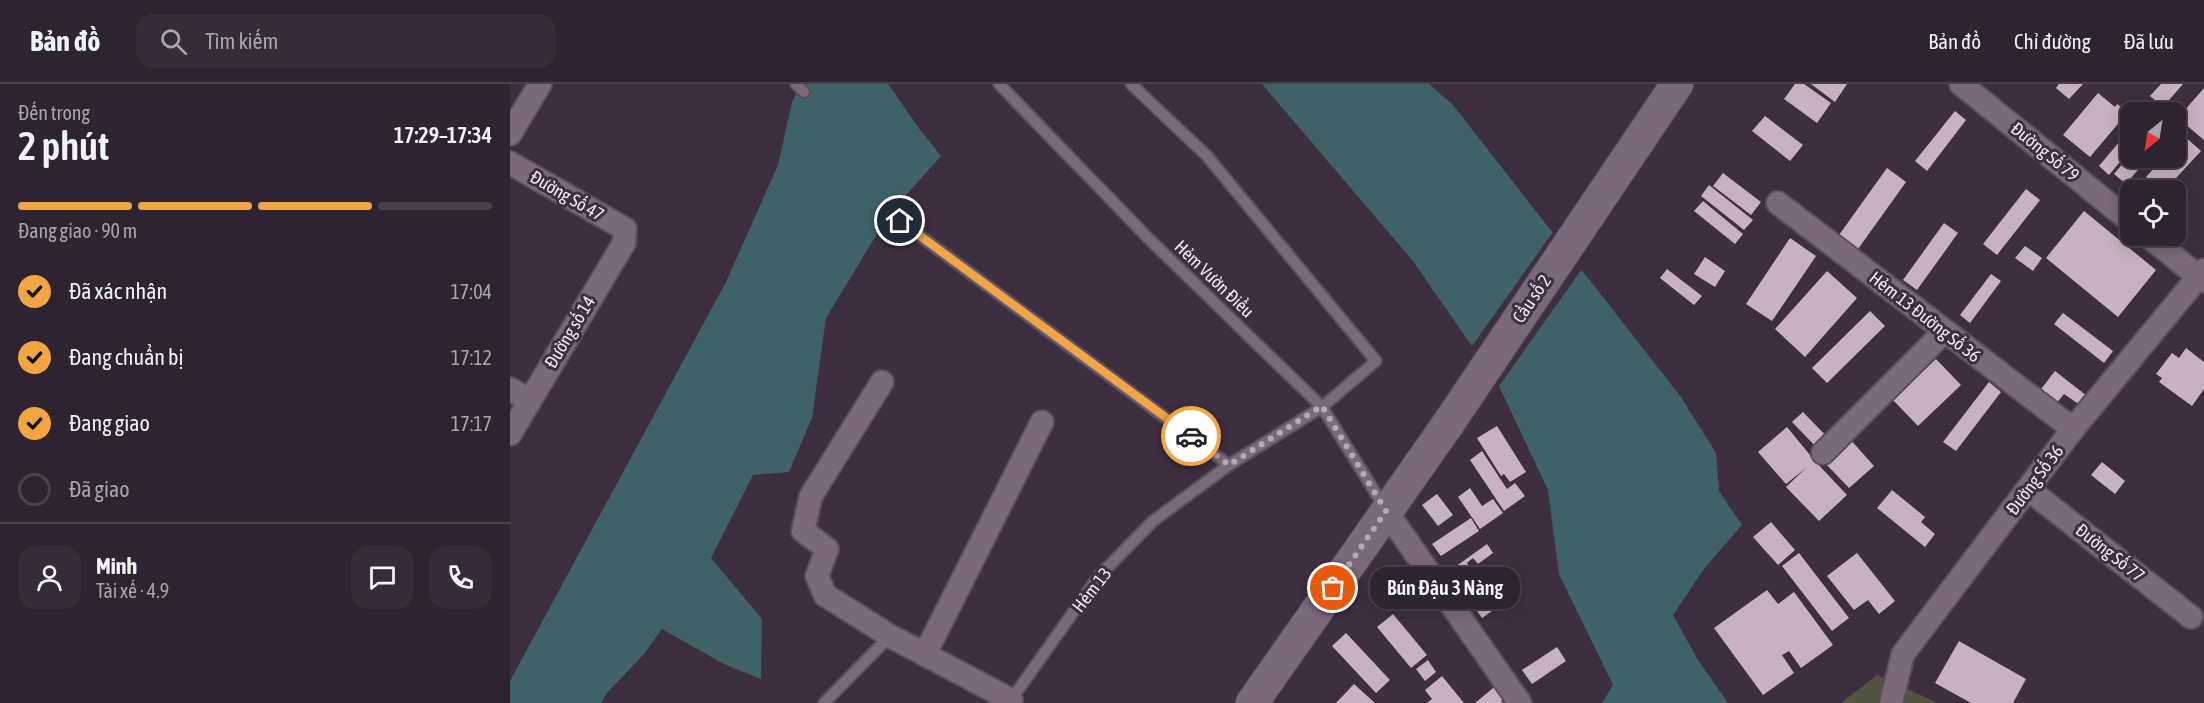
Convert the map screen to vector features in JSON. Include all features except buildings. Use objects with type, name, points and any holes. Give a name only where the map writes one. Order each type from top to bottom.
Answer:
[{"type":"street","points":[[510,134],[540,84]]},
{"type":"street","name":"Cầu số 2","points":[[1252,703],[1448,424],[1677,84]]},
{"type":"street","name":"Đường Số 79","points":[[1961,84],[2120,213]]},
{"type":"street","name":"Đường Số 47","points":[[510,163],[625,229]]},
{"type":"street","name":"Hẻm 13 Đường Số 36","points":[[1778,203],[2073,429]]},
{"type":"street","name":"Đường số 14","points":[[510,434],[520,395],[624,243],[625,229]]},
{"type":"street","points":[[2162,246],[2202,276]]},
{"type":"street","name":"Đường Số 36","points":[[1891,703],[1903,654],[2073,429],[2202,276]]},
{"type":"street","points":[[1823,453],[1944,332]]},
{"type":"street","name":"Hẻm 13","points":[[882,382],[810,496],[803,531],[826,549],[817,576],[825,595],[890,636],[1011,700]]},
{"type":"street","points":[[925,654],[1042,422]]},
{"type":"street","name":"Đường Số 77","points":[[2028,489],[2191,616]]},
{"type":"street","points":[[1386,511],[1520,703]]},
{"type":"lane","points":[[796,84],[804,92]]},
{"type":"lane","name":"Hẻm Vườn Điều","points":[[999,84],[1148,238],[1322,406],[1386,511]]},
{"type":"lane","name":"Hẻm 13","points":[[1011,700],[1099,576],[1153,521],[1229,465],[1322,406],[1376,361],[1207,156],[1131,84]]},
{"type":"lane","points":[[900,221],[1229,465]]},
{"type":"lane","points":[[824,703],[890,636]]},
{"type":"shaded area","points":[[801,84],[888,84],[941,156],[889,214],[826,318],[812,418],[789,472],[753,475],[711,558],[762,619],[761,679],[724,664],[662,629],[643,655],[607,693],[601,703],[510,703],[510,681],[726,282],[778,165],[792,102]]},
{"type":"shaded area","points":[[1262,84],[1429,84],[1453,105],[1681,397],[1716,453],[1719,491],[1742,525],[1703,570],[1673,615],[1698,660],[1728,703],[1602,703],[1613,685],[1559,574],[1548,490],[1498,384],[1413,261]]},
{"type":"shaded area","points":[[1877,675],[1931,700],[1937,703],[1841,703]]},
{"type":"pier","points":[[1555,229],[1584,266],[1497,389],[1470,349]]},
{"type":"way so far","points":[[1191,436],[1229,465],[1322,406],[1386,511],[1333,588]]},
{"type":"place","name":"Bún Đậu 3 Nàng","points":[[1333,588]]},
{"type":"route","points":[[900,221],[1191,436]]}]
